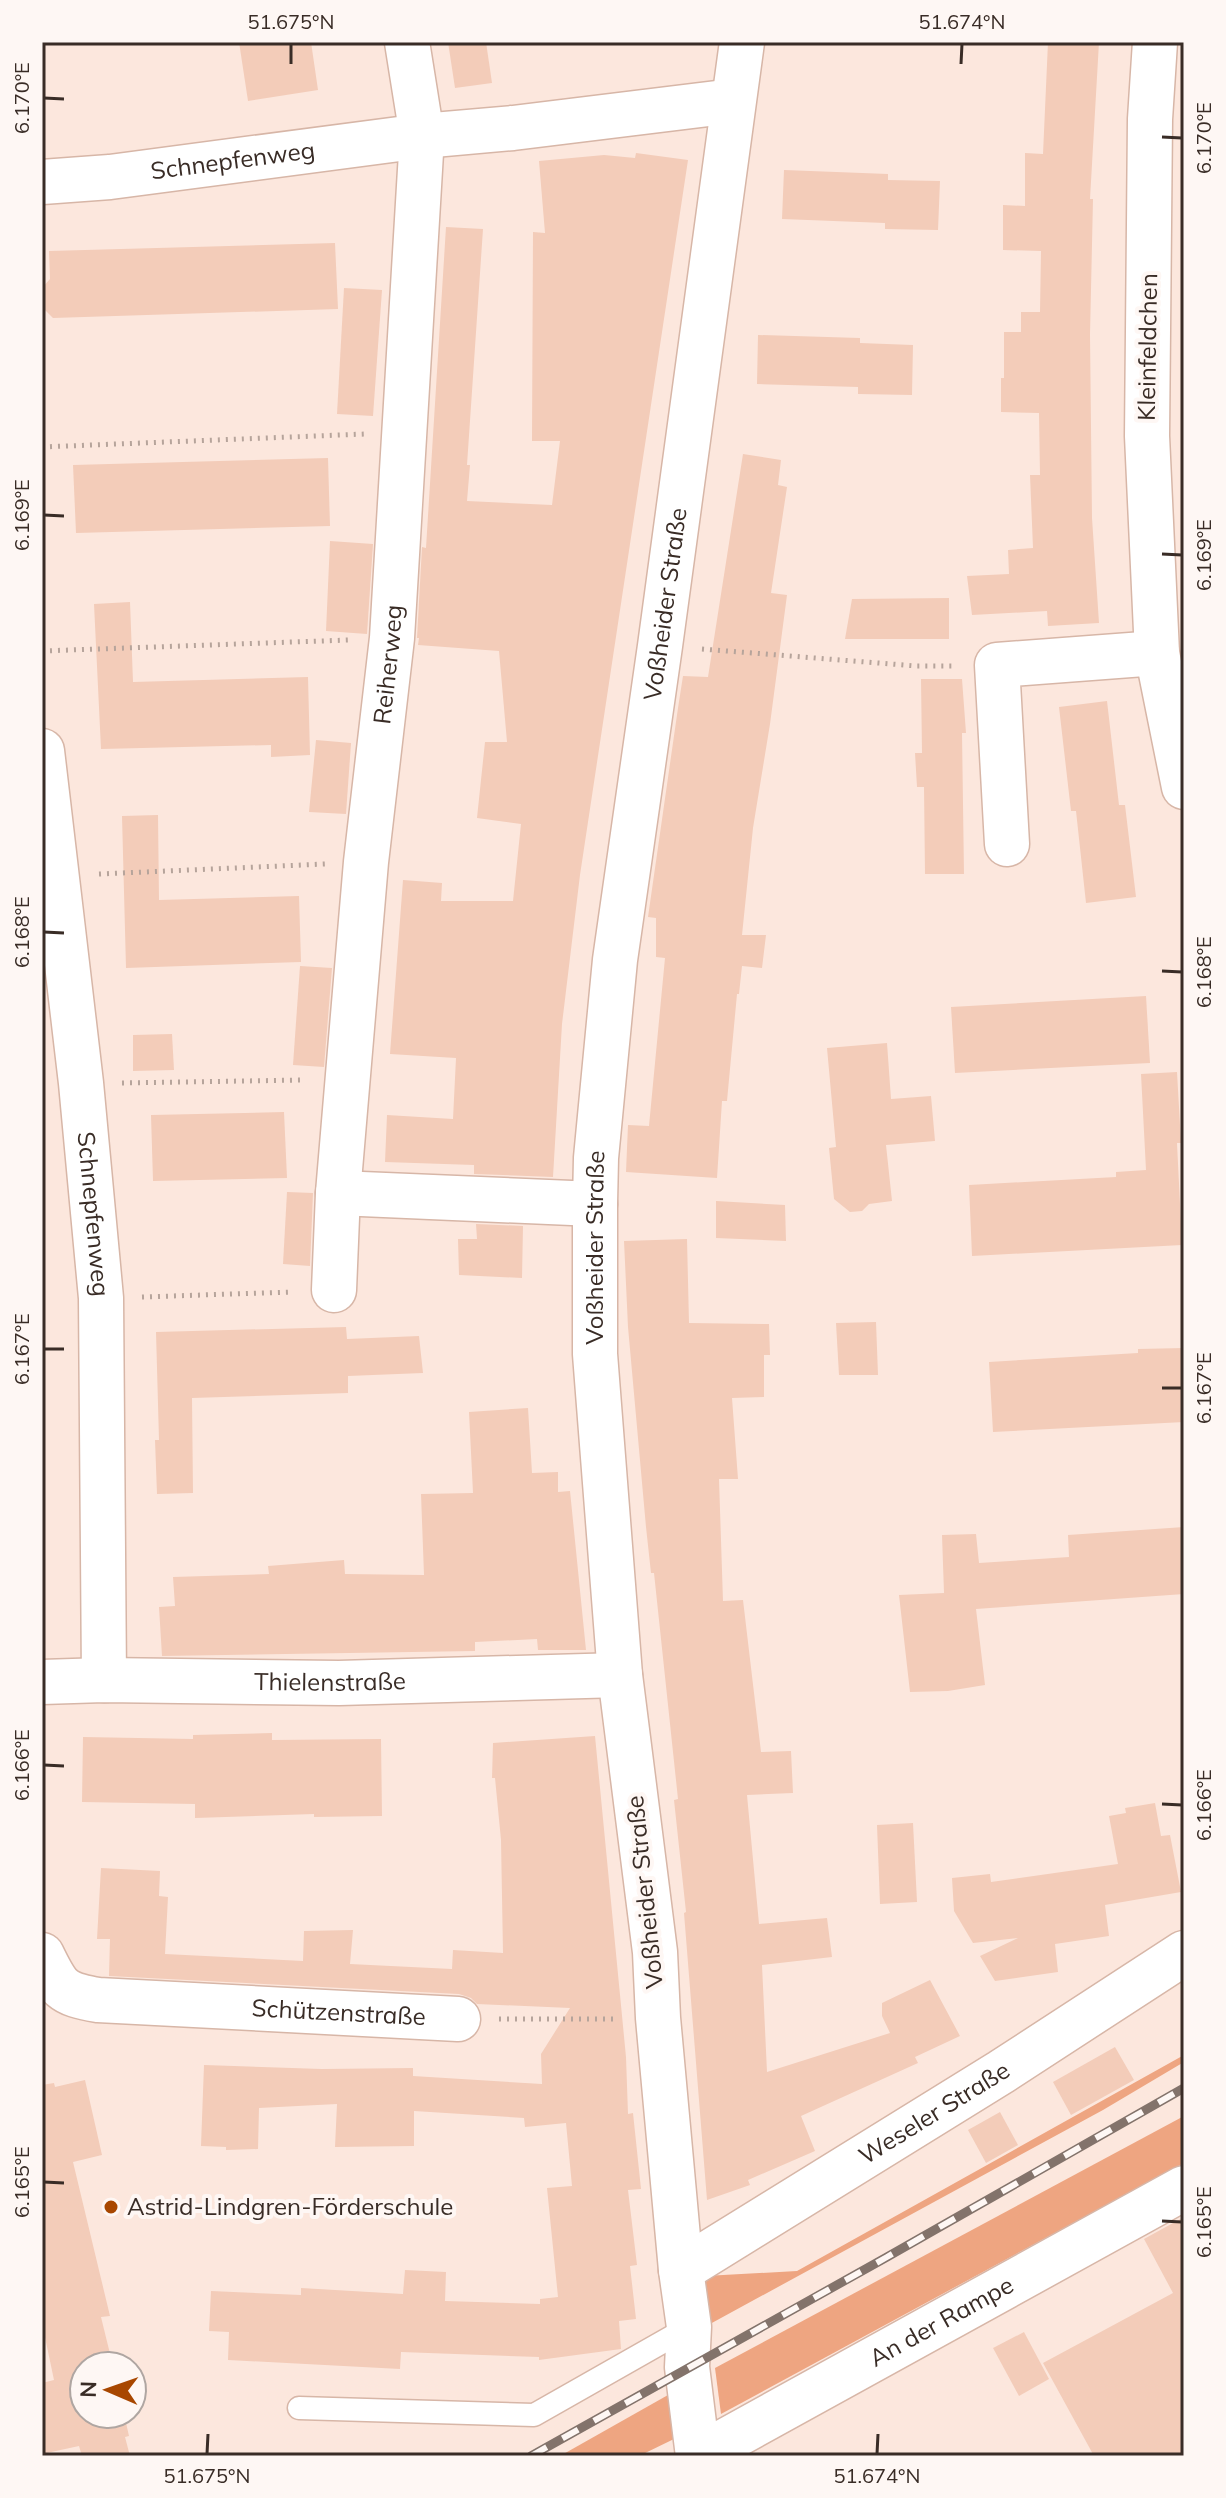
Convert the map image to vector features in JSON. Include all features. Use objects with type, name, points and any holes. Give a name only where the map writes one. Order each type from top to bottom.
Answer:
[{"type":"street","points":[[407,42],[422,136]]},
{"type":"street","name":"Voßheider Straße","points":[[698,2456],[687,2367],[689,2327],[658,2018],[655,1952],[620,1675],[595,1354],[595,1204],[596,1158],[615,960],[742,42]]},
{"type":"street","name":"Kleinfeldchen","points":[[1155,42],[1150,119],[1147,436],[1157,653],[1184,787]]},
{"type":"street","name":"Schnepfenweg","points":[[42,182],[110,177],[422,136],[733,101]]},
{"type":"street","name":"Reiherweg","points":[[334,1290],[338,1193],[366,862],[392,638],[422,136]]},
{"type":"street","points":[[1007,844],[997,665],[1157,653]]},
{"type":"street","name":"Schnepfenweg","points":[[42,751],[81,1083],[101,1298],[104,1680]]},
{"type":"street","points":[[338,1193],[595,1204]]},
{"type":"street","name":"Thielenstraße","points":[[42,1682],[339,1683],[620,1675]]},
{"type":"street","name":"Weseler Straße","points":[[681,2270],[1001,2072],[1184,1953]]},
{"type":"street","name":"Schützenstraße","points":[[42,1955],[55,1982],[72,1995],[98,2000],[458,2019]]},
{"type":"street","name":"An der Rampe","points":[[698,2456],[1184,2188]]},
{"type":"lane","points":[[299,2408],[534,2415],[689,2327]]},
{"type":"path","points":[[42,447],[404,433]]},
{"type":"path","points":[[42,651],[392,638]]},
{"type":"path","points":[[660,646],[916,666],[997,665]]},
{"type":"path","points":[[57,876],[366,862]]},
{"type":"path","points":[[81,1083],[348,1080]]},
{"type":"path","points":[[101,1298],[334,1290]]},
{"type":"path","name":"Schützenstraße","points":[[458,2019],[658,2018]]},
{"type":"shaded area","points":[[1184,2055],[1184,2062],[1103,2110],[710,2324],[705,2276],[797,2271]]},
{"type":"shaded area","points":[[1184,2116],[1184,2163],[721,2414],[715,2368]]},
{"type":"shaded area","points":[[668,2395],[674,2439],[639,2456],[560,2456]]},
{"type":"building","points":[[239,42],[311,42],[318,90],[248,101]]},
{"type":"building","points":[[448,42],[486,42],[492,83],[455,88]]},
{"type":"building","points":[[1048,42],[1099,42],[1090,199],[1093,199],[1090,335],[1092,518],[1099,623],[1048,626],[1047,611],[972,615],[967,576],[1009,574],[1008,550],[1033,548],[1030,475],[1040,475],[1039,413],[1001,412],[1001,378],[1004,378],[1004,332],[1021,332],[1021,312],[1040,312],[1041,251],[1003,250],[1003,205],[1025,206],[1025,153],[1043,154]]},
{"type":"building","points":[[636,153],[688,160],[580,875],[562,1024],[553,1177],[474,1174],[474,1165],[385,1162],[387,1115],[453,1119],[456,1058],[390,1054],[403,880],[442,883],[441,901],[513,901],[521,824],[477,818],[485,742],[507,742],[499,651],[418,645],[417,638],[422,547],[426,548],[446,227],[483,229],[467,501],[552,505],[560,441],[532,441],[533,232],[545,233],[539,161],[604,155],[635,158]]},
{"type":"building","points":[[784,170],[888,174],[888,180],[940,181],[938,230],[885,229],[885,223],[782,219]]},
{"type":"building","points":[[335,243],[338,309],[53,318],[42,307],[42,288],[50,279],[49,251]]},
{"type":"building","points":[[344,288],[382,290],[373,416],[337,414]]},
{"type":"building","points":[[758,335],[860,338],[860,343],[913,345],[912,395],[858,394],[858,387],[757,384]]},
{"type":"building","points":[[743,454],[781,460],[778,485],[787,487],[771,593],[787,595],[753,828],[742,935],[766,935],[762,968],[742,966],[727,1101],[722,1101],[717,1178],[626,1172],[628,1125],[649,1126],[665,958],[656,957],[656,918],[648,917],[683,676],[708,677]]},
{"type":"building","points":[[328,458],[330,526],[76,533],[73,465]]},
{"type":"building","points":[[330,541],[373,544],[367,634],[326,631]]},
{"type":"building","points":[[949,598],[949,639],[845,639],[852,599]]},
{"type":"building","points":[[130,602],[133,682],[308,677],[310,755],[271,757],[271,745],[101,749],[94,604]]},
{"type":"building","points":[[921,679],[962,679],[966,733],[962,733],[964,874],[925,874],[924,787],[917,787],[915,753],[922,753]]},
{"type":"building","points":[[1107,701],[1119,805],[1125,805],[1136,897],[1086,903],[1076,811],[1071,811],[1059,707]]},
{"type":"building","points":[[316,740],[351,743],[346,814],[309,812]]},
{"type":"building","points":[[158,815],[159,900],[299,896],[301,962],[126,968],[122,816]]},
{"type":"building","points":[[300,966],[332,968],[324,1067],[293,1065]]},
{"type":"building","points":[[1146,996],[1150,1063],[955,1073],[951,1007]]},
{"type":"building","points":[[172,1034],[174,1070],[133,1071],[133,1035]]},
{"type":"building","points":[[887,1043],[891,1099],[931,1096],[935,1141],[886,1145],[892,1201],[869,1204],[862,1211],[850,1212],[834,1199],[829,1148],[836,1147],[827,1048]]},
{"type":"building","points":[[1177,1072],[1182,1245],[972,1256],[969,1185],[1116,1177],[1116,1172],[1146,1170],[1141,1074]]},
{"type":"building","points":[[284,1112],[287,1178],[153,1181],[151,1115]]},
{"type":"building","points":[[287,1192],[313,1193],[310,1266],[283,1264]]},
{"type":"building","points":[[716,1201],[785,1205],[786,1241],[716,1238]]},
{"type":"building","points":[[476,1224],[523,1226],[522,1278],[459,1275],[458,1239],[477,1239]]},
{"type":"building","points":[[687,1239],[689,1323],[769,1324],[770,1355],[764,1355],[764,1397],[732,1398],[738,1479],[719,1479],[723,1601],[743,1600],[761,1752],[791,1751],[793,1793],[747,1795],[759,1924],[827,1918],[832,1957],[762,1965],[767,2072],[890,2033],[882,2016],[882,2003],[930,1980],[960,2036],[915,2057],[918,2063],[801,2116],[815,2151],[748,2180],[750,2185],[707,2200],[686,1912],[674,1800],[678,1799],[654,1573],[651,1573],[646,1527],[628,1327],[624,1241]]},
{"type":"building","points":[[876,1322],[878,1375],[839,1375],[836,1323]]},
{"type":"building","points":[[346,1327],[347,1339],[419,1336],[423,1373],[348,1376],[348,1393],[192,1398],[193,1493],[157,1494],[156,1332]]},
{"type":"building","points":[[1184,1348],[1184,1422],[993,1432],[989,1362]]},
{"type":"building","points":[[528,1408],[532,1473],[558,1472],[558,1492],[570,1491],[586,1650],[538,1650],[537,1639],[475,1642],[475,1651],[162,1656],[159,1607],[175,1606],[173,1577],[269,1574],[268,1566],[344,1560],[345,1574],[424,1575],[421,1494],[473,1493],[469,1412]]},
{"type":"building","points":[[1184,1527],[1184,1594],[976,1609],[985,1685],[948,1691],[910,1692],[899,1595],[944,1593],[942,1535],[976,1534],[979,1563],[1069,1557],[1068,1535]]},
{"type":"building","points":[[272,1733],[272,1740],[381,1739],[382,1816],[314,1817],[314,1814],[195,1818],[195,1804],[82,1802],[83,1737],[193,1739],[193,1735]]},
{"type":"building","points":[[595,1736],[626,2057],[628,2114],[633,2113],[641,2189],[628,2190],[637,2265],[630,2266],[636,2319],[619,2321],[621,2349],[539,2360],[539,2357],[401,2352],[400,2369],[228,2360],[229,2332],[209,2331],[211,2291],[301,2295],[301,2288],[403,2294],[405,2270],[446,2272],[445,2301],[540,2304],[540,2299],[558,2297],[547,2188],[572,2186],[566,2123],[525,2127],[524,2118],[414,2111],[414,2146],[335,2147],[337,2104],[259,2108],[258,2149],[226,2150],[226,2147],[201,2146],[204,2065],[413,2068],[413,2076],[542,2084],[541,2054],[570,2008],[477,2004],[459,1994],[109,1976],[110,1939],[97,1939],[101,1868],[160,1871],[159,1896],[168,1897],[165,1954],[303,1961],[304,1931],[353,1930],[350,1964],[452,1969],[453,1950],[503,1953],[501,1840],[495,1778],[492,1778],[493,1743]]},
{"type":"building","points":[[1155,1803],[1161,1836],[1170,1835],[1181,1892],[1105,1905],[1109,1936],[1055,1944],[1058,1972],[995,1981],[980,1956],[1018,1938],[973,1943],[954,1911],[952,1878],[990,1874],[991,1882],[1118,1864],[1109,1816],[1126,1813],[1125,1808]]},
{"type":"building","points":[[913,1823],[917,1902],[880,1904],[877,1825]]},
{"type":"building","points":[[1115,2047],[1134,2080],[1071,2115],[1053,2082]]},
{"type":"building","name":"Astrid-Lindgren-Förderschule","points":[[85,2080],[102,2155],[73,2162],[110,2316],[101,2317],[109,2350],[68,2350],[68,2430],[128,2430],[129,2436],[125,2437],[130,2456],[82,2456],[79,2446],[42,2454],[42,2383],[54,2380],[42,2323],[42,2085],[54,2083],[55,2087]]},
{"type":"building","points":[[1000,2112],[1018,2145],[986,2163],[968,2130]]},
{"type":"building","points":[[1184,2217],[1184,2456],[1094,2456],[1043,2363],[1173,2293],[1144,2239]]},
{"type":"building","points":[[1024,2332],[1049,2379],[1019,2396],[993,2348]]},
{"type":"railway","points":[[531,2456],[1184,2088]]},
{"type":"place","name":"Astrid-Lindgren-Förderschule","points":[[111,2207]]}]
